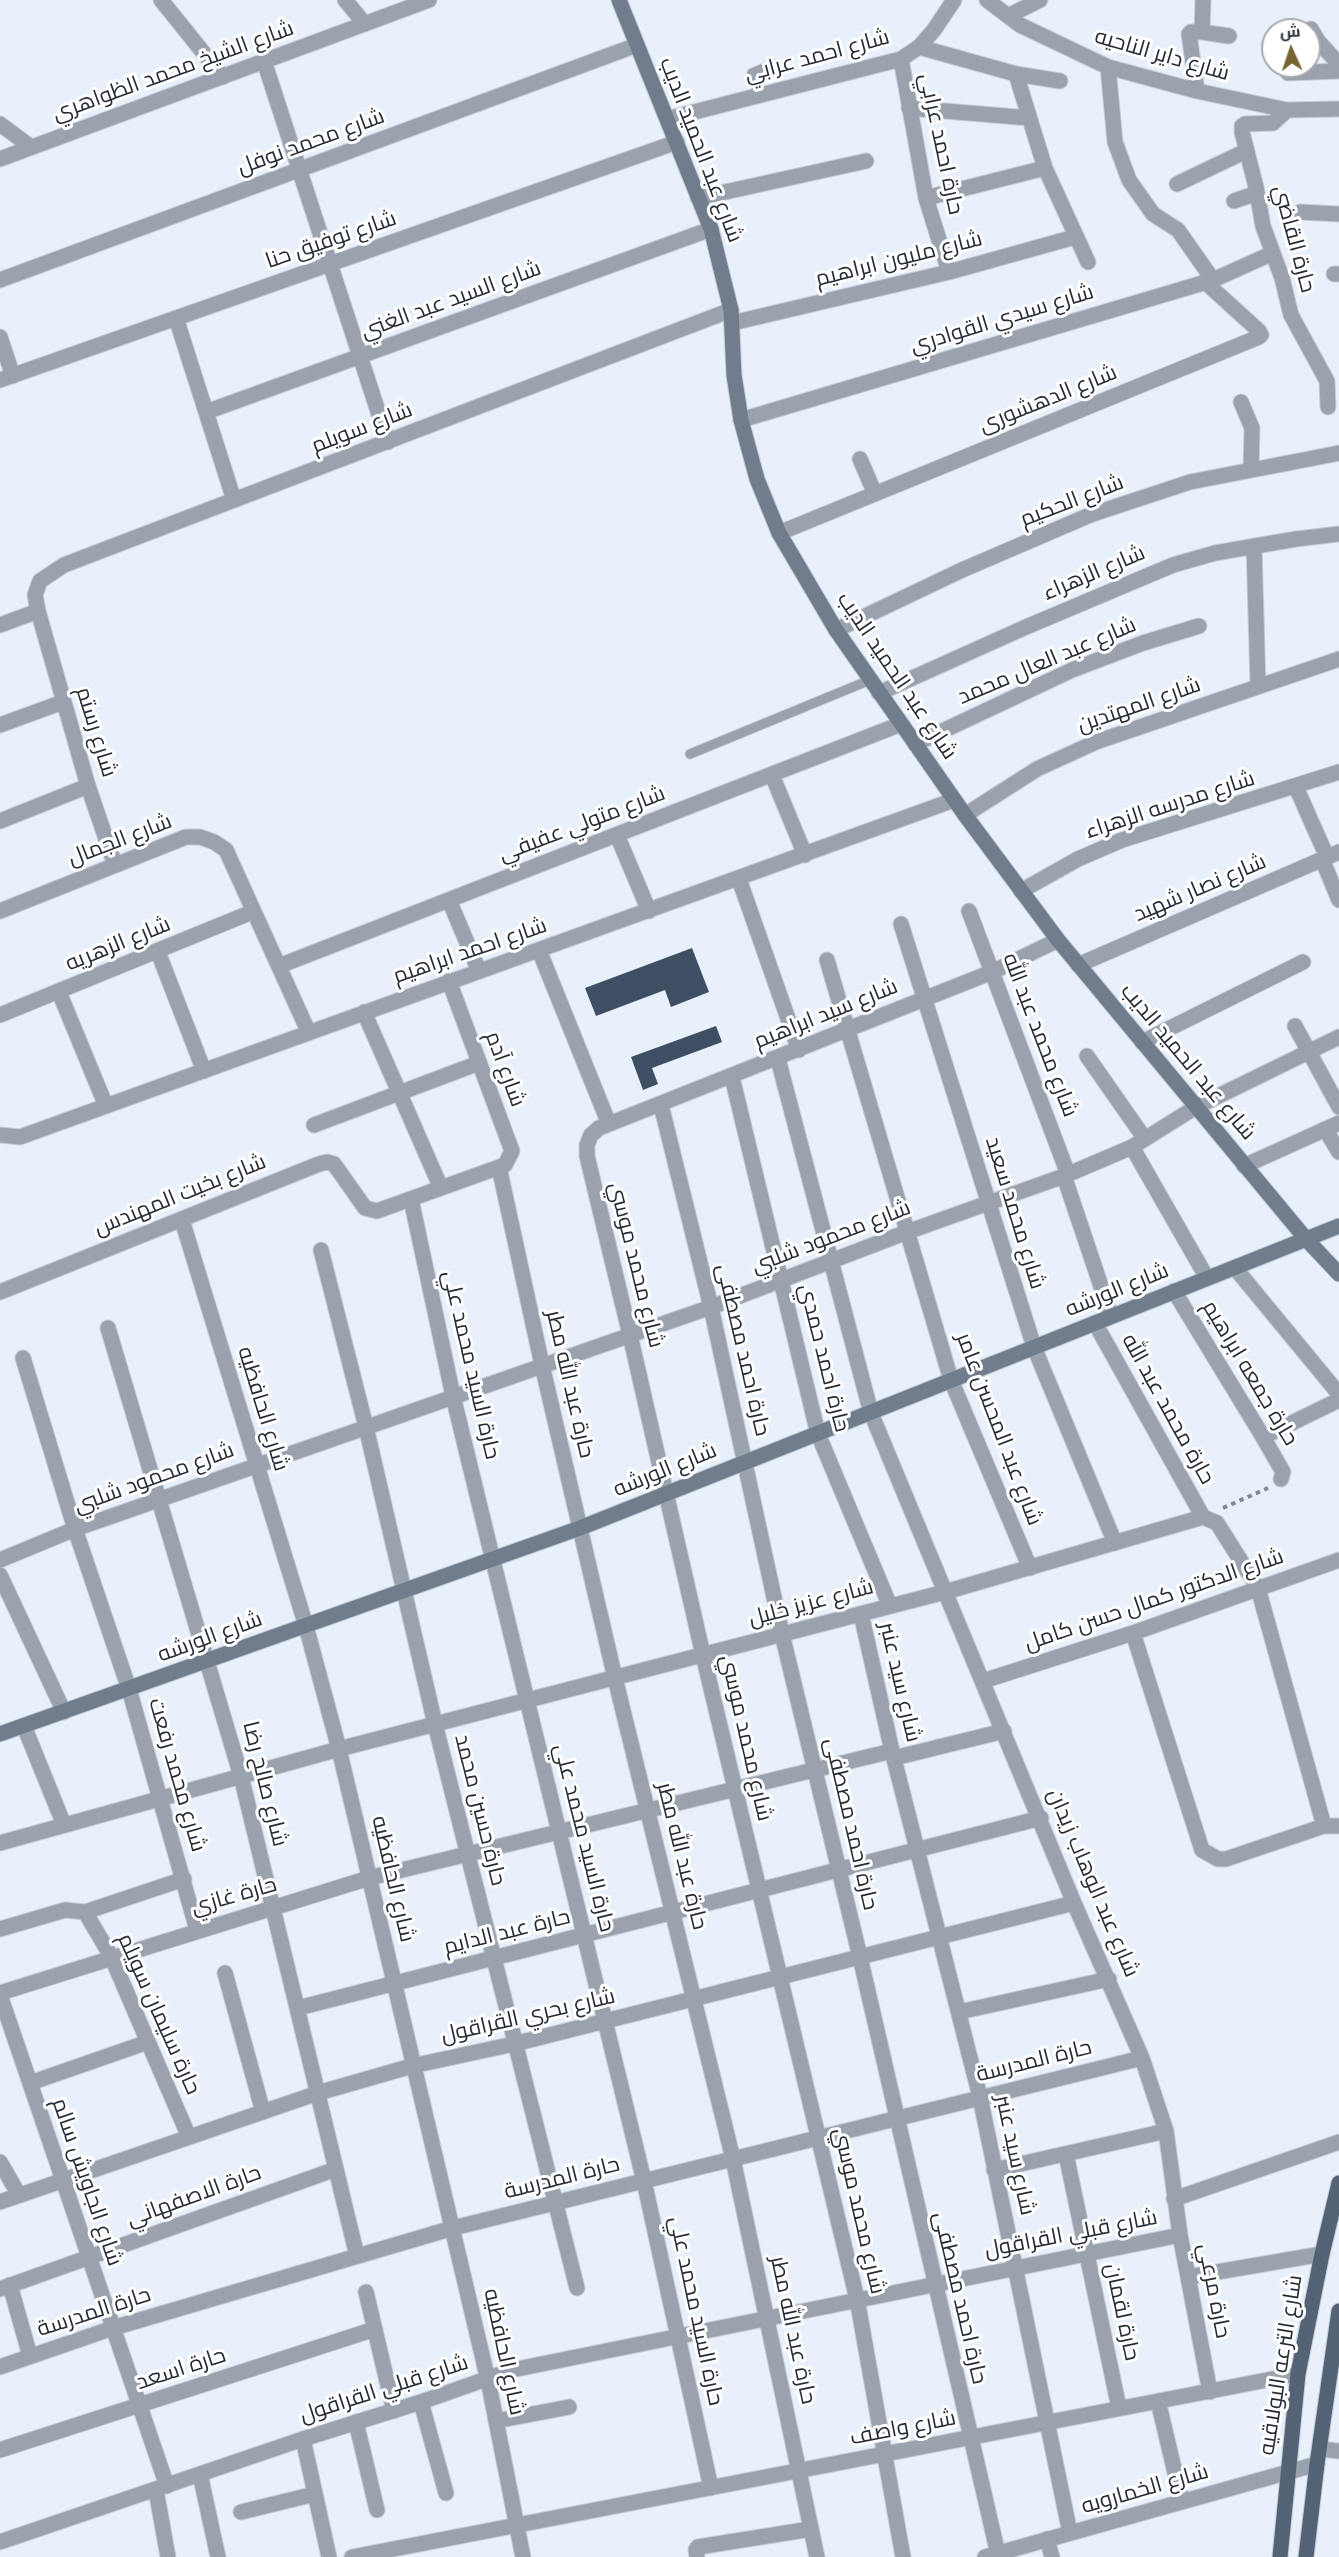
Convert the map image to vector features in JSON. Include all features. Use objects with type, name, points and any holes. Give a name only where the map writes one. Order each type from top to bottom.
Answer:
[{"type":"main road","name":"شارع الترعه البولاقيه","points":[[1280,2557],[1298,2374],[1339,2182]]},
{"type":"main road","points":[[1306,2557],[1318,2456],[1334,2372],[1339,2311]]},
{"type":"street","points":[[161,0],[223,76]]},
{"type":"street","points":[[345,0],[365,24]]},
{"type":"street","name":"شارع الشيخ محمد الظواهري","points":[[0,159],[429,0]]},
{"type":"street","name":"شارع عبد الحميد الديب","points":[[619,0],[711,229],[731,316],[734,375],[741,420],[757,478],[779,533],[836,630],[870,680],[964,815],[1058,940],[1306,1239],[1339,1274]]},
{"type":"street","name":"شارع احمد عرابي","points":[[668,119],[901,59],[918,47],[934,30],[954,0]]},
{"type":"street","name":"شارع داير الناحيه","points":[[987,0],[1020,25],[1064,48],[1108,67],[1197,91],[1287,110],[1339,109]]},
{"type":"street","points":[[1008,16],[1040,0]]},
{"type":"street","points":[[1202,32],[1203,0]]},
{"type":"street","points":[[1197,91],[1189,34],[1202,32],[1229,36]]},
{"type":"street","points":[[1321,44],[1336,61],[1339,70],[1321,71]]},
{"type":"street","name":"شارع محمد نوفل","points":[[0,280],[637,45]]},
{"type":"street","points":[[918,47],[1016,74],[1060,81]]},
{"type":"street","name":"حارة احمد عرابي","points":[[901,59],[926,198],[949,272]]},
{"type":"street","points":[[264,61],[388,442]]},
{"type":"street","points":[[1108,67],[1115,142],[1129,180],[1153,214],[1178,230],[1209,281]]},
{"type":"street","points":[[1016,74],[1045,168],[1088,262]]},
{"type":"street","points":[[909,108],[1029,118]]},
{"type":"street","name":"حارة القاضي","points":[[1287,110],[1273,123],[1242,126],[1263,226],[1291,315],[1333,379],[1328,407]]},
{"type":"street","points":[[0,124],[31,147]]},
{"type":"street","name":"شارع توفيق حنا","points":[[6,378],[677,142]]},
{"type":"street","points":[[1177,184],[1246,151]]},
{"type":"street","points":[[698,198],[866,161]]},
{"type":"street","points":[[926,198],[1045,168]]},
{"type":"street","points":[[1234,201],[1257,192]]},
{"type":"street","points":[[1300,212],[1339,213]]},
{"type":"street","name":"شارع السيد عبد الغني","points":[[206,412],[711,229]]},
{"type":"street","name":"شارع مليون ابراهيم","points":[[731,316],[949,272],[1075,237]]},
{"type":"street","name":"شارع سيدي القوادري","points":[[741,420],[1209,281],[1273,253]]},
{"type":"street","name":"شارع الدهشورى","points":[[779,533],[1261,336],[1209,281]]},
{"type":"street","name":"شارع سويلم","points":[[38,611],[35,596],[40,580],[64,565],[388,442],[731,316]]},
{"type":"street","points":[[176,318],[234,500]]},
{"type":"street","points":[[0,337],[6,378]]},
{"type":"street","points":[[1241,402],[1252,428],[1251,469]]},
{"type":"street","name":"شارع الحكيم","points":[[836,630],[962,570],[1089,515],[1190,482],[1339,453]]},
{"type":"street","points":[[860,459],[875,494]]},
{"type":"street","name":"شارع الزهراء","points":[[879,693],[1026,627],[1173,565],[1215,553],[1339,534]]},
{"type":"street","points":[[1254,546],[1258,686]]},
{"type":"street","points":[[0,625],[38,611]]},
{"type":"street","name":"شارع رستم","points":[[38,611],[88,786],[115,865]]},
{"type":"street","name":"شارع عبد العال محمد","points":[[915,744],[1072,670],[1143,643],[1199,626]]},
{"type":"street","name":"شارع المهتدين","points":[[964,815],[999,791],[1066,755],[1096,742],[1339,658]]},
{"type":"street","points":[[0,725],[63,702]]},
{"type":"street","name":"شارع متولي عفيفي","points":[[279,966],[901,724]]},
{"type":"street","name":"شارع مدرسه الزهراء","points":[[1021,891],[1078,859],[1122,840],[1339,772]]},
{"type":"street","points":[[772,775],[805,855]]},
{"type":"street","points":[[0,821],[88,786]]},
{"type":"street","points":[[1296,787],[1329,856],[1339,900]]},
{"type":"street","name":"شارع احمد ابراهيم","points":[[0,1135],[20,1137],[954,800]]},
{"type":"street","points":[[617,835],[649,911]]},
{"type":"street","name":"شارع الجمال","points":[[0,911],[186,837],[200,837],[214,842],[226,850],[252,912],[309,1033]]},
{"type":"street","name":"شارع نصار شهيد","points":[[1078,965],[1329,856]]},
{"type":"street","points":[[739,879],[799,1050]]},
{"type":"street","points":[[449,900],[479,971]]},
{"type":"street","name":"شارع محمد عبد الله","points":[[969,911],[1066,1175],[1111,1316]]},
{"type":"street","name":"شارع الزهريه","points":[[0,1015],[252,912]]},
{"type":"street","name":"شارع محمد سعيد","points":[[901,924],[1034,1347],[1115,1544]]},
{"type":"street","name":"شارع سيد ابراهيم","points":[[609,1124],[778,1059],[992,972],[1058,940]]},
{"type":"street","points":[[539,950],[609,1124]]},
{"type":"street","points":[[158,952],[204,1071]]},
{"type":"street","name":"شارع عبد المحسن عامر","points":[[827,960],[951,1380],[1030,1568]]},
{"type":"street","points":[[1142,1042],[1303,962]]},
{"type":"street","name":"شارع آدم","points":[[449,981],[512,1151],[508,1161],[500,1167]]},
{"type":"street","points":[[59,992],[106,1106]]},
{"type":"street","points":[[364,1012],[441,1188]]},
{"type":"street","points":[[1295,1026],[1339,1107]]},
{"type":"street","name":"شارع محمود شلبي","points":[[0,1560],[75,1529],[630,1335],[1066,1175],[1139,1143],[1196,1107],[1339,1037]]},
{"type":"street","name":"حارة جمعه ابراهيم","points":[[1087,1056],[1139,1143],[1207,1278]]},
{"type":"street","name":"شارع عبد الوهاب زيدان","points":[[778,1059],[871,1413],[1041,1818],[1074,1903],[1142,2058],[1166,2131],[1174,2199]]},
{"type":"street","points":[[314,1125],[479,1063]]},
{"type":"street","name":"حارة احمد حمدي","points":[[732,1077],[818,1434],[890,1606]]},
{"type":"street","name":"حارة احمد مصطفى","points":[[661,1105],[711,1306],[782,1634],[860,1957],[969,2438],[991,2555]]},
{"type":"street","name":"شارع محمد موسي","points":[[609,1124],[599,1128],[591,1135],[587,1145],[587,1155],[734,1789],[857,2299],[903,2557]]},
{"type":"street","points":[[1245,1166],[1332,1126],[1339,1152]]},
{"type":"street","name":"شارع بخيت المهندس","points":[[0,1292],[327,1162],[334,1164],[339,1170],[365,1208],[377,1211],[411,1199]]},
{"type":"street","points":[[411,1199],[500,1167]]},
{"type":"street","name":"حارة عبد الله مطر","points":[[500,1167],[542,1365],[615,1678],[733,2159],[817,2557]]},
{"type":"street","name":"حارة السيد محمد علي","points":[[411,1199],[453,1396],[644,2181],[711,2488]]},
{"type":"street","name":"شارع الحافظيه","points":[[182,1220],[306,1626],[339,1749],[412,2066],[488,2380],[523,2557]]},
{"type":"street","name":"شارع الورشه","points":[[0,1734],[580,1528],[1339,1226]]},
{"type":"street","name":"حارة حسين محمد","points":[[321,1250],[366,1427],[435,1724],[577,2288]]},
{"type":"street","points":[[1235,1268],[1339,1394]]},
{"type":"street","name":"حارة جمعه ابراهيم","points":[[1174,1291],[1283,1472],[1281,1479]]},
{"type":"street","name":"حارة محمد عبد الله","points":[[1095,1323],[1203,1517]]},
{"type":"street","name":"شارع صالح رضا","points":[[108,1328],[158,1500],[209,1661],[241,1776],[357,2256]]},
{"type":"street","name":"شارع محمد رفعت","points":[[23,1358],[75,1529],[129,1689],[198,1930]]},
{"type":"street","points":[[1263,1437],[1339,1400]]},
{"type":"street","points":[[1133,1633],[1202,1850],[1218,1859],[1226,1859],[1331,1826],[1258,1588],[1217,1523],[1203,1517]]},
{"type":"street","name":"شارع عزيز خليل","points":[[0,1843],[339,1749],[945,1592],[1203,1517]]},
{"type":"street","name":"شارع الدكتور كمال حسن كامل","points":[[983,1681],[1133,1633],[1339,1560]]},
{"type":"street","points":[[0,1575],[64,1712]]},
{"type":"street","name":"شارع سيد عنبر","points":[[861,1614],[893,1755],[980,2097],[1070,2533]]},
{"type":"street","points":[[24,1726],[64,1825]]},
{"type":"street","name":"حارة غازي","points":[[0,1994],[111,1956],[273,1909],[369,1878],[815,1769],[1004,1731]]},
{"type":"street","name":"حارة عبد الدايم","points":[[298,2008],[1041,1818]]},
{"type":"street","points":[[0,1929],[65,1911],[84,1912],[184,1879]]},
{"type":"street","name":"شارع بحري القراقول","points":[[0,2202],[318,2093],[412,2066],[514,2044],[1074,1903]]},
{"type":"street","name":"حارة سليمان سويلم","points":[[84,1912],[111,1956],[189,2137]]},
{"type":"street","points":[[225,1973],[263,2112]]},
{"type":"street","points":[[959,2012],[1109,1979]]},
{"type":"street","name":"شارع الجاويش سالم","points":[[0,1994],[140,2406],[161,2488],[168,2557]]},
{"type":"street","points":[[30,2083],[148,2042]]},
{"type":"street","name":"حارة المدرسة","points":[[0,2367],[113,2328],[453,2228],[1142,2058]]},
{"type":"street","points":[[994,2170],[1166,2131]]},
{"type":"street","points":[[1174,2199],[1339,2142]]},
{"type":"street","name":"حارة لقمان","points":[[1065,2154],[1119,2409]]},
{"type":"street","points":[[0,2162],[19,2196]]},
{"type":"street","name":"حارة الاصفهاني","points":[[5,2287],[336,2169]]},
{"type":"street","name":"حارة مرعي","points":[[1174,2199],[1210,2392]]},
{"type":"street","name":"شارع قبلي القراقول","points":[[0,2542],[303,2439],[488,2380],[512,2370],[1180,2235]]},
{"type":"street","points":[[1188,2277],[1322,2254]]},
{"type":"street","points":[[5,2287],[30,2356]]},
{"type":"street","points":[[366,2292],[394,2411]]},
{"type":"street","name":"حارة اسعد","points":[[0,2450],[375,2329]]},
{"type":"street","name":"شارع واصف","points":[[352,2557],[1298,2374]]},
{"type":"street","points":[[1158,2401],[1182,2502]]},
{"type":"street","points":[[421,2402],[446,2493]]},
{"type":"street","points":[[496,2421],[569,2407]]},
{"type":"street","points":[[356,2422],[377,2510]]},
{"type":"street","points":[[303,2439],[329,2557]]},
{"type":"street","points":[[1318,2456],[1339,2451]]},
{"type":"street","name":"شارع الخمارويه","points":[[991,2555],[1287,2472],[1318,2456]]},
{"type":"street","points":[[200,2474],[218,2557]]},
{"type":"street","points":[[241,2512],[315,2494]]},
{"type":"street","points":[[697,2553],[811,2529]]},
{"type":"street","points":[[1047,2539],[1052,2557]]},
{"type":"lane","points":[[759,96],[752,73],[774,64]]},
{"type":"lane","points":[[690,754],[870,680]]},
{"type":"path","points":[[1203,1517],[1275,1484],[1281,1479]]},
{"type":"building","points":[[692,948],[709,992],[671,1007],[665,990],[596,1016],[585,988]]},
{"type":"building","points":[[716,1026],[722,1042],[652,1068],[658,1084],[643,1090],[631,1057]]}]
